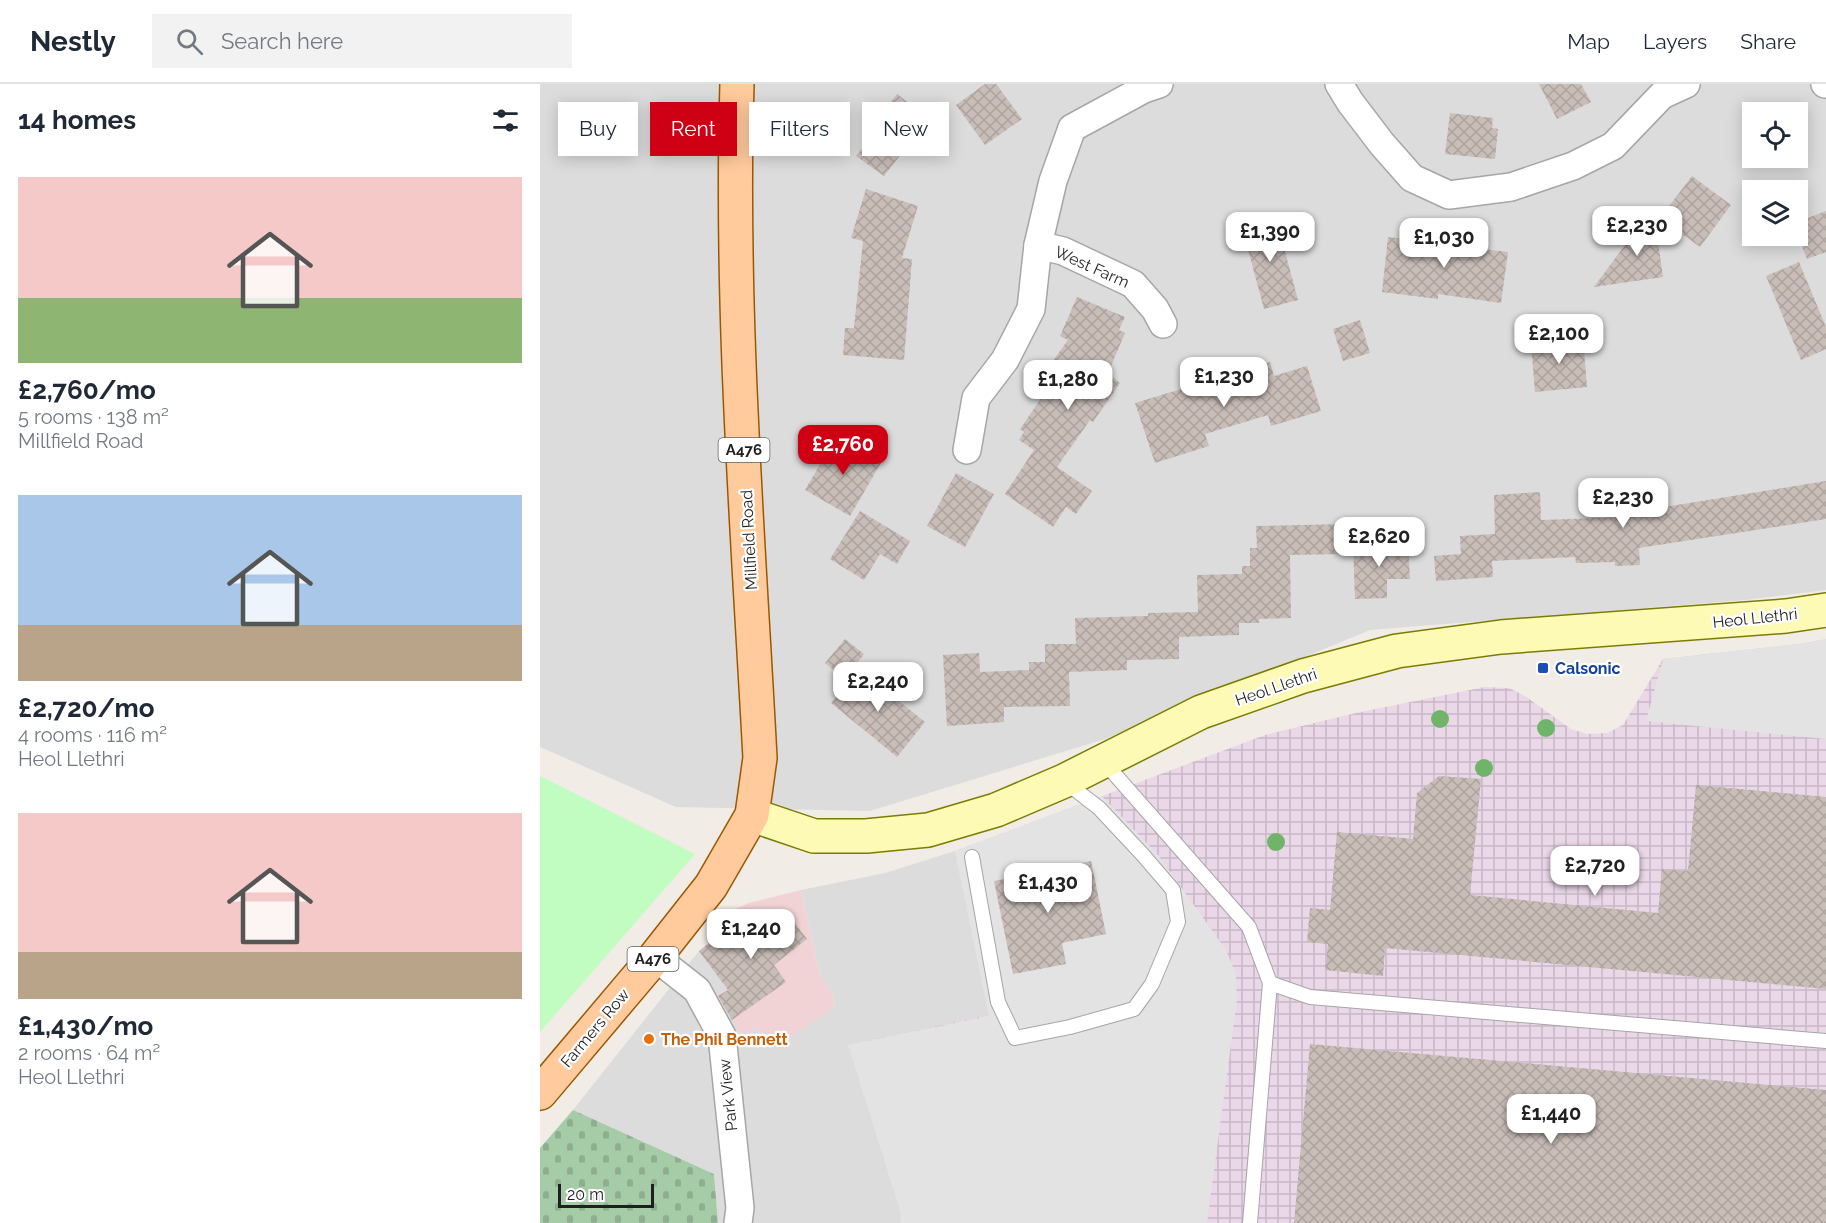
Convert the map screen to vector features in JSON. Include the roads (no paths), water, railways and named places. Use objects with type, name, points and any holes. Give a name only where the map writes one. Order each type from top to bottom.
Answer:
[{"type":"main road","name":"Millfield Road","points":[[737,84],[734,172],[737,327],[760,758],[752,815]]},
{"type":"main road","name":"Heol Llethri","points":[[752,815],[814,836],[866,836],[928,830],[996,810],[1064,781],[1202,712],[1304,676],[1397,651],[1501,638],[1774,617],[1826,610]]},
{"type":"main road","name":"Farmers Row","points":[[540,1092],[655,957],[711,886],[752,815]]},
{"type":"street","name":"West Farm","points":[[968,450],[976,398],[1005,360],[1031,309],[1038,245],[1053,181],[1072,128],[1144,89],[1159,84]]},
{"type":"street","points":[[1339,84],[1382,144],[1412,178],[1449,195],[1511,187],[1573,166],[1613,146],[1662,95],[1686,84]]},
{"type":"street","name":"West Farm","points":[[1038,245],[1062,251],[1133,284],[1155,309],[1163,324]]},
{"type":"street","name":"Park View","points":[[655,957],[698,990],[722,1036],[740,1208],[738,1223]]},
{"type":"lane","points":[[1103,761],[1249,927],[1270,983],[1250,1223]]},
{"type":"lane","points":[[972,857],[998,1002],[1015,1038],[1070,1027],[1134,1009],[1152,984],[1178,922],[1173,890],[1099,808],[1064,781]]},
{"type":"lane","points":[[1270,983],[1310,996],[1826,1041]]},
{"type":"place","name":"Calsonic","points":[[1543,668]]},
{"type":"place","name":"The Phil Bennett","points":[[649,1039]]}]
